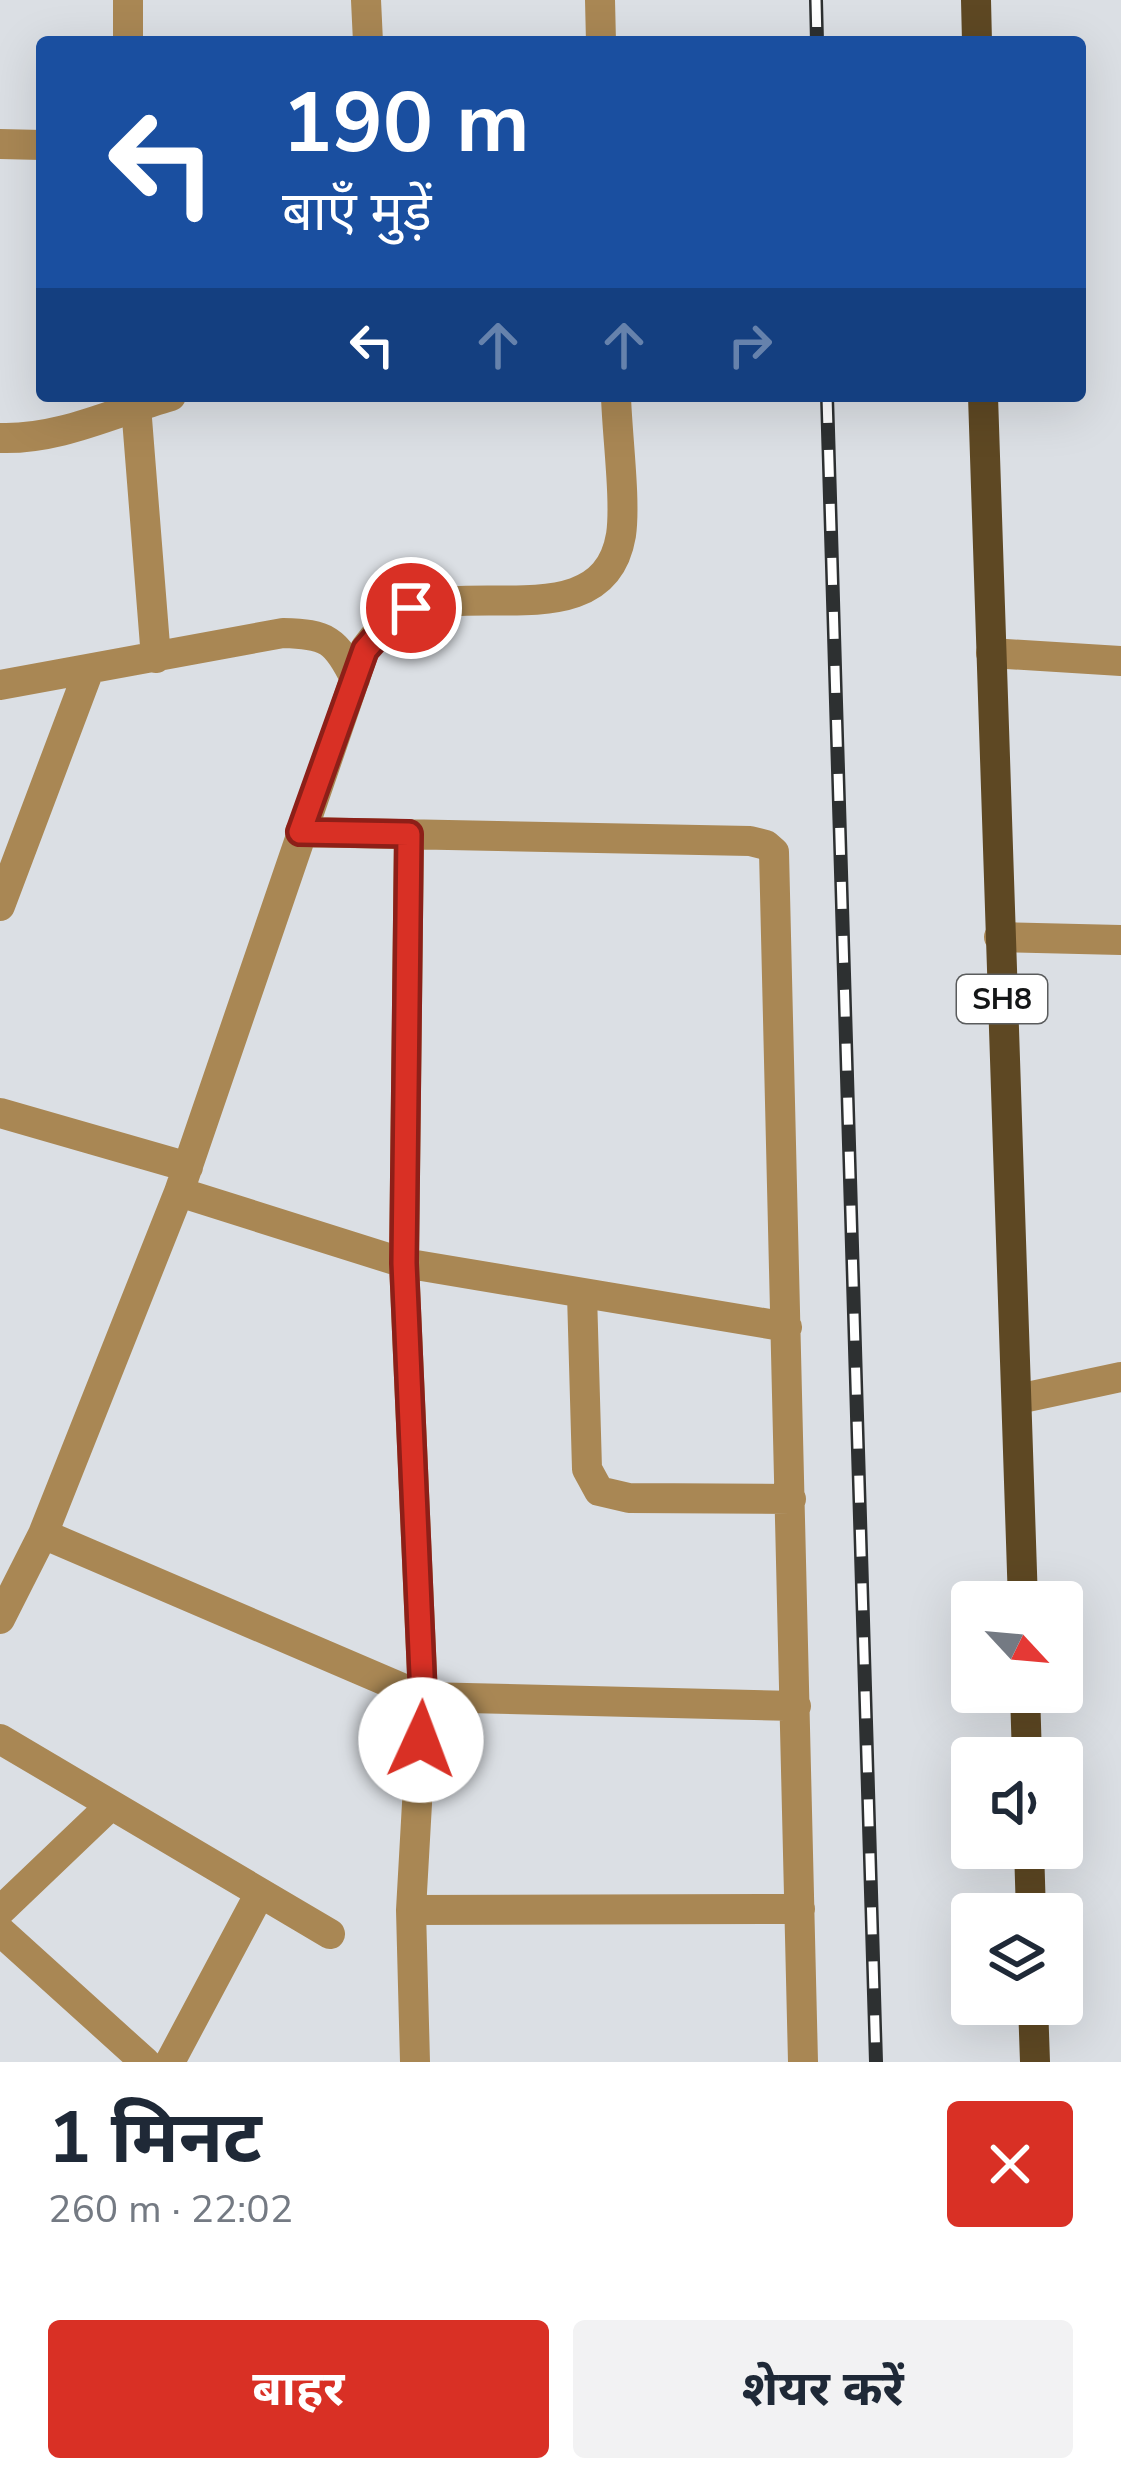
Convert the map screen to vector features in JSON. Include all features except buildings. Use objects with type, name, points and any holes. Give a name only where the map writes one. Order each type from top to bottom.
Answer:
[{"type":"main road","points":[[976,0],[976,36]]},
{"type":"main road","name":"SH8","points":[[983,402],[1022,1581]]},
{"type":"main road","points":[[1034,2025],[1035,2062]]},
{"type":"street","points":[[128,0],[128,36]]},
{"type":"street","points":[[366,0],[368,36]]},
{"type":"street","points":[[600,0],[602,36]]},
{"type":"street","points":[[0,144],[36,145]]},
{"type":"street","points":[[0,438],[62,432],[150,402]]},
{"type":"street","points":[[5,1599],[43,1534],[183,1179],[365,650],[394,617],[411,608],[564,598],[592,584],[612,562],[621,533],[616,402]]},
{"type":"street","points":[[136,406],[156,658]]},
{"type":"street","points":[[0,685],[283,633],[310,633],[333,643],[355,679]]},
{"type":"street","points":[[991,653],[1121,661]]},
{"type":"street","points":[[3,888],[89,670]]},
{"type":"street","points":[[300,832],[750,841],[774,852],[803,2062]]},
{"type":"street","points":[[409,834],[404,1263],[423,1697],[411,1910],[415,2062]]},
{"type":"street","points":[[1000,937],[1121,940]]},
{"type":"street","points":[[0,1113],[404,1263],[788,1327]]},
{"type":"street","points":[[582,1294],[587,1469],[599,1491],[628,1498],[791,1499]]},
{"type":"street","points":[[1018,1399],[1121,1378]]},
{"type":"street","points":[[43,1534],[423,1697],[796,1706]]},
{"type":"street","points":[[0,1739],[330,1934]]},
{"type":"street","points":[[0,1911],[111,1805]]},
{"type":"street","points":[[170,2062],[260,1893]]},
{"type":"street","points":[[411,1910],[800,1909]]},
{"type":"street","points":[[0,1930],[145,2062]]},
{"type":"railway","points":[[816,0],[817,36]]},
{"type":"railway","points":[[827,402],[876,2062]]},
{"type":"route","points":[[411,608],[394,617],[365,650],[300,832],[409,834],[404,1263],[421,1740]]}]
